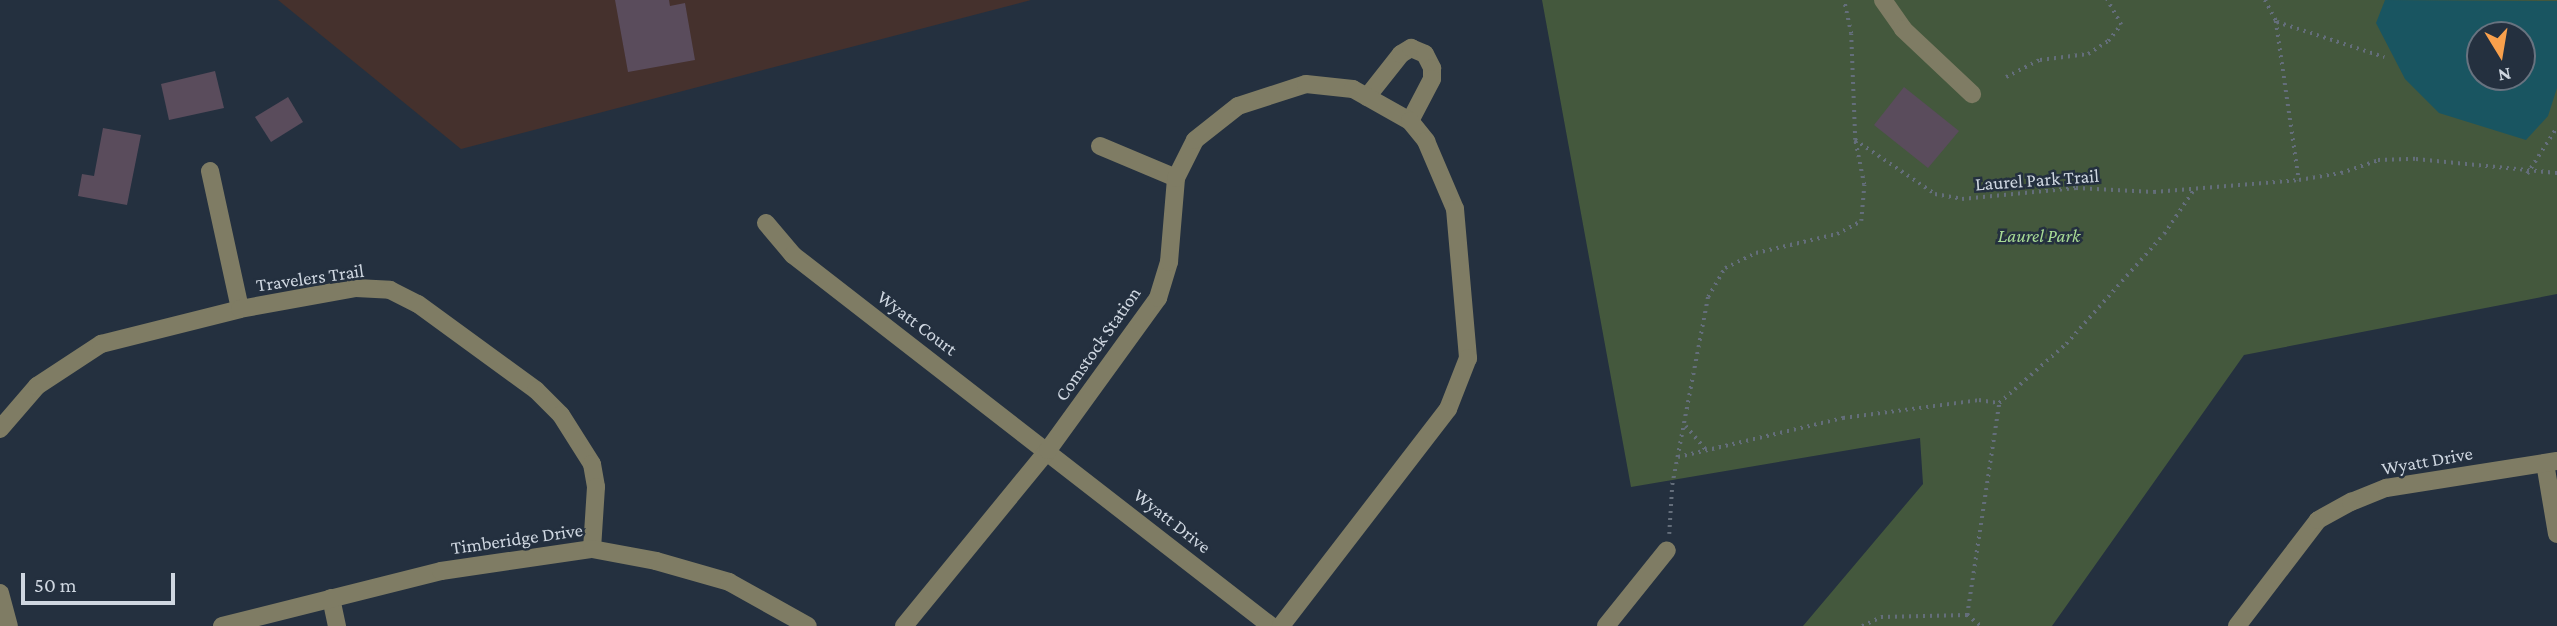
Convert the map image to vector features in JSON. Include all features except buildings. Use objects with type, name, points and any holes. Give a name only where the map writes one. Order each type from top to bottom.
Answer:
[{"type":"street","points":[[1883,0],[1903,29],[1972,94]]},
{"type":"street","points":[[1367,97],[1401,54],[1411,48],[1425,54],[1432,68],[1432,79],[1410,121]]},
{"type":"street","name":"Comstock Station","points":[[904,626],[1048,450],[1158,298],[1169,262],[1176,178],[1195,139],[1238,106],[1306,83],[1353,89],[1410,121],[1442,171],[1455,209],[1468,358],[1448,409],[1281,626]]},
{"type":"street","points":[[1100,146],[1176,178]]},
{"type":"street","points":[[210,171],[240,309]]},
{"type":"street","name":"Wyatt Court","points":[[766,223],[793,255],[1048,450]]},
{"type":"street","name":"Travelers Trail","points":[[0,429],[37,386],[101,344],[240,309],[356,288],[390,290],[418,304],[536,390],[580,441],[596,487],[592,549]]},
{"type":"street","name":"Wyatt Drive","points":[[1048,450],[1271,626]]},
{"type":"street","points":[[2551,462],[2557,534]]},
{"type":"street","name":"Wyatt Drive","points":[[2237,626],[2318,520],[2351,502],[2386,488],[2551,462]]},
{"type":"street","name":"Timberidge Drive","points":[[222,626],[441,572],[592,549],[656,561],[729,582],[808,626]]},
{"type":"street","points":[[1606,626],[1667,550]]},
{"type":"street","points":[[0,593],[9,626]]},
{"type":"street","points":[[331,598],[337,626]]},
{"type":"path","points":[[1667,550],[1677,457],[1686,426],[1708,297],[1725,268],[1756,253],[1837,234],[1861,221],[1864,185],[1855,141],[1851,34],[1844,0]]},
{"type":"path","points":[[2006,77],[2040,60],[2088,54],[2108,41],[2121,26],[2107,0]]},
{"type":"path","points":[[2264,0],[2276,22],[2299,180]]},
{"type":"path","points":[[2276,22],[2384,57]]},
{"type":"path","points":[[2527,174],[2557,127]]},
{"type":"path","name":"Laurel Park Trail","points":[[1855,141],[1935,194],[1962,199],[2076,188],[2196,188],[2299,180],[2341,173],[2378,160],[2416,159],[2527,174],[2557,173]]},
{"type":"path","points":[[1966,615],[1998,403],[2066,344],[2164,234],[2196,188]]},
{"type":"path","points":[[1677,457],[1880,412],[1979,400],[1998,403]]},
{"type":"path","points":[[1686,426],[1706,450]]},
{"type":"path","points":[[1862,626],[1881,617],[1966,615],[1981,626]]},
{"type":"shaded area","points":[[278,0],[1031,0],[461,149]]},
{"type":"green space","name":"Laurel Park","points":[[1542,0],[2557,0],[2557,294],[2244,355],[2052,626],[1803,626],[1923,484],[1920,438],[1631,487]]},
{"type":"water","points":[[2385,0],[2557,1],[2557,88],[2548,116],[2526,140],[2439,113],[2405,79],[2376,23]]}]
